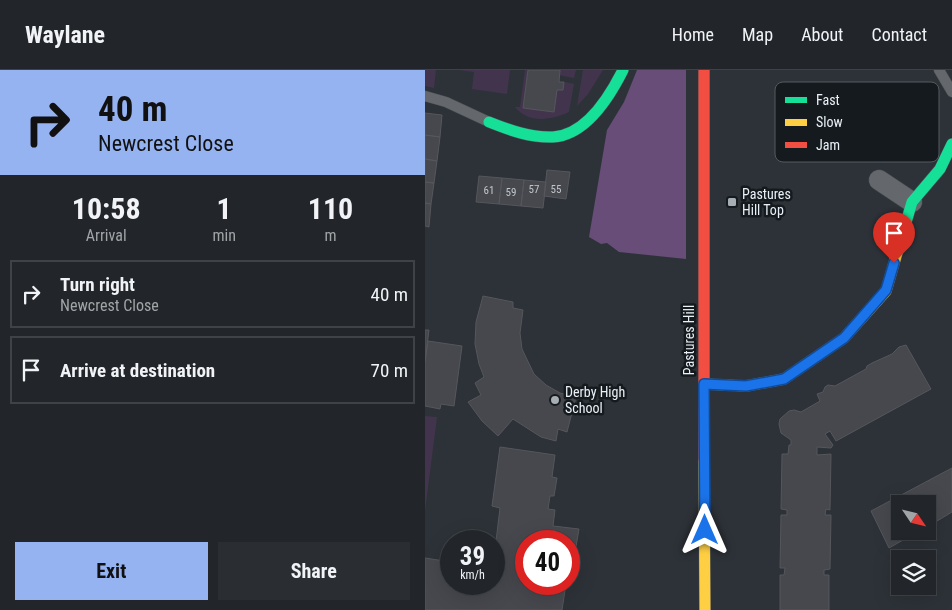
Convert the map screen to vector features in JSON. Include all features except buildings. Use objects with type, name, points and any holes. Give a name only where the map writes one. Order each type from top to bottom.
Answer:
[{"type":"street","points":[[489,122],[521,134],[554,138],[577,129],[595,114],[608,98],[623,70]]},
{"type":"street","name":"Pastures Hill","points":[[704,70],[705,610]]},
{"type":"street","points":[[704,384],[746,386],[784,379],[844,338],[886,290],[913,202],[940,169],[952,144]]},
{"type":"street","points":[[879,180],[913,202]]},
{"type":"lane","points":[[939,70],[952,92]]},
{"type":"lane","points":[[425,96],[446,102],[489,122]]},
{"type":"shaded area","points":[[425,70],[436,70],[434,88],[425,86]]},
{"type":"shaded area","points":[[459,70],[510,70],[507,94],[472,89],[474,72]]},
{"type":"shaded area","points":[[525,70],[528,70],[523,108],[554,112],[557,90],[563,90],[564,82],[574,84],[569,112],[541,119],[527,116],[515,107],[520,107]]},
{"type":"shaded area","points":[[560,70],[576,70],[574,78],[559,75]]},
{"type":"shaded area","points":[[583,70],[603,70],[588,94],[577,106]]},
{"type":"shaded area","points":[[637,70],[686,70],[686,259],[619,252],[607,243],[601,244],[589,237],[607,130],[624,102]]},
{"type":"shaded area","points":[[425,416],[437,417],[425,511]]},
{"type":"traffic: fast","points":[[489,122],[528,135],[553,137],[565,135],[586,122],[604,102],[623,70]]},
{"type":"traffic: fast","points":[[897,253],[912,202],[940,169],[952,144]]},
{"type":"traffic: slow","points":[[704,384],[746,386],[784,379],[844,338],[886,291],[897,253]]},
{"type":"traffic: slow","points":[[704,461],[705,610]]},
{"type":"traffic: jam","points":[[704,70],[704,461]]},
{"type":"place","name":"Pastures Hill Top","points":[[732,202]]},
{"type":"place","name":"Derby High School","points":[[555,400]]},
{"type":"route","points":[[705,530],[704,384],[746,386],[784,379],[844,338],[886,290],[894,263]]}]
